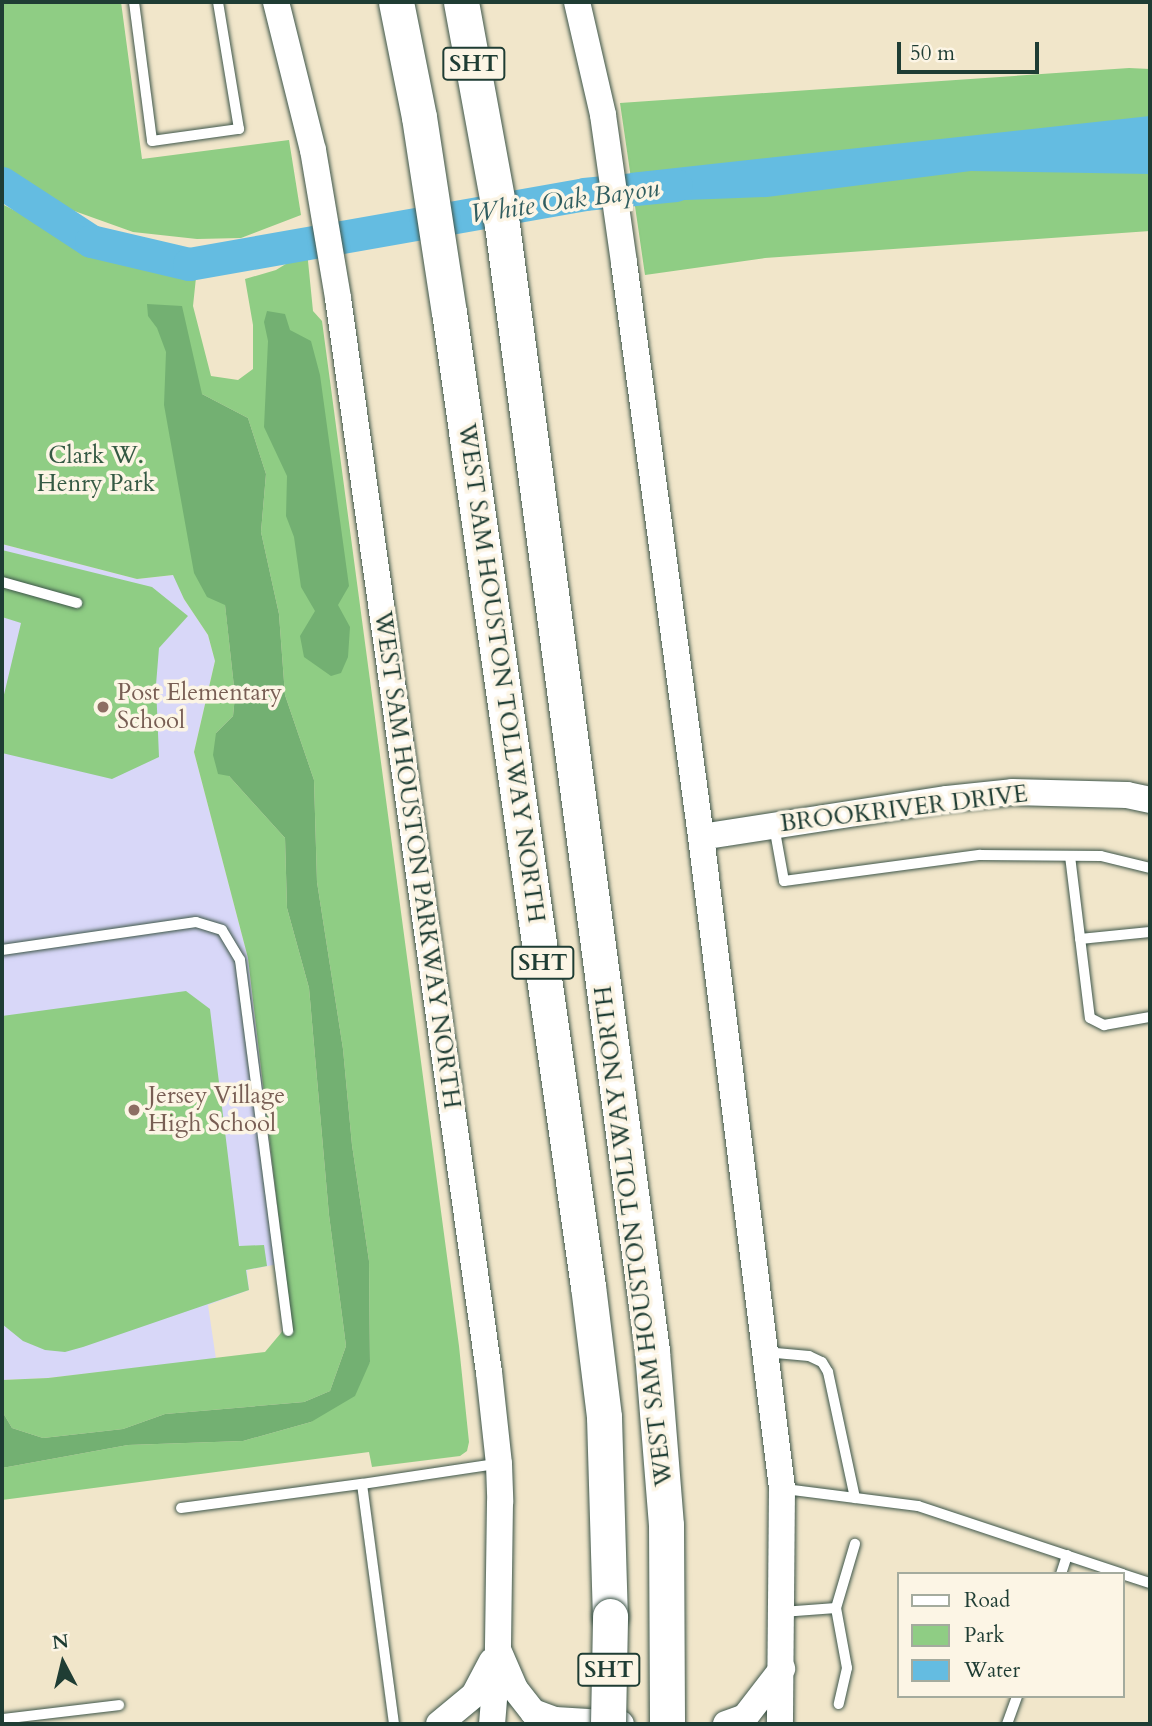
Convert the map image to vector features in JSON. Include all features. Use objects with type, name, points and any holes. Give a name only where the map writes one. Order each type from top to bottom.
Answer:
[{"type":"highway","name":"WEST SAM HOUSTON TOLLWAY NORTH","points":[[396,2],[419,117],[449,312],[603,1404],[610,1616],[608,1724]]},
{"type":"highway","name":"WEST SAM HOUSTON TOLLWAY NORTH","points":[[461,2],[486,127],[509,280],[652,1351],[665,1492],[667,1724]]},
{"type":"main road","name":"WEST SAM HOUSTON PARKWAY NORTH","points":[[276,2],[313,150],[338,298],[489,1372],[499,1464],[498,1650],[492,1724]]},
{"type":"main road","points":[[576,2],[603,115],[624,262],[701,837],[782,1488],[780,1724]]},
{"type":"main road","name":"BROOKRIVER DRIVE","points":[[701,837],[1012,792],[1127,795],[1150,800]]},
{"type":"main road","points":[[439,1724],[474,1695],[498,1650]]},
{"type":"main road","points":[[498,1650],[515,1689],[533,1712],[555,1720],[621,1724]]},
{"type":"main road","points":[[726,1724],[745,1717],[782,1669]]},
{"type":"main road","points":[[781,1698],[797,1724]]},
{"type":"lane","points":[[134,2],[152,141],[239,130],[218,2]]},
{"type":"lane","points":[[2,582],[77,603]]},
{"type":"lane","points":[[774,826],[784,881],[980,855],[1101,856],[1150,868]]},
{"type":"lane","points":[[1070,856],[1090,1018],[1104,1025],[1150,1017]]},
{"type":"lane","points":[[2,950],[196,922],[222,930],[240,960],[288,1331]]},
{"type":"lane","points":[[1080,939],[1150,932]]},
{"type":"lane","points":[[765,1352],[797,1354],[822,1362],[828,1372],[855,1498]]},
{"type":"lane","points":[[181,1508],[499,1464]]},
{"type":"lane","points":[[362,1484],[394,1724]]},
{"type":"lane","points":[[782,1488],[918,1506],[1116,1572]]},
{"type":"lane","points":[[839,1704],[847,1668],[836,1608],[855,1544]]},
{"type":"lane","points":[[1062,1572],[1068,1555]]},
{"type":"lane","points":[[1124,1575],[1150,1583]]},
{"type":"lane","points":[[782,1612],[836,1608]]},
{"type":"lane","points":[[1007,1724],[1016,1698]]},
{"type":"lane","points":[[2,1718],[119,1705]]},
{"type":"shaded area","name":"Jersey Village High School","points":[[2,544],[137,579],[174,575],[184,599],[208,635],[215,661],[194,752],[248,958],[283,1263],[247,1270],[249,1290],[208,1305],[216,1359],[48,1378],[2,1380]]},
{"type":"green space","points":[[2,2],[121,2],[142,159],[289,140],[301,215],[241,238],[197,239],[133,232],[66,208],[2,171]]},
{"type":"green space","points":[[1129,68],[1150,69],[1150,231],[765,258],[645,275],[620,103]]},
{"type":"green space","name":"Clark W. Henry Park","points":[[2,204],[95,252],[197,268],[193,306],[211,376],[238,380],[253,369],[253,325],[245,279],[276,270],[307,251],[313,311],[322,321],[459,1346],[469,1442],[467,1451],[460,1456],[372,1467],[369,1452],[2,1500],[2,1468],[128,1445],[243,1441],[311,1422],[370,1362],[369,1261],[352,1145],[343,1049],[317,882],[314,780],[285,695],[279,614],[261,532],[266,474],[248,418],[202,394],[235,696],[233,716],[216,733],[229,776],[285,838],[287,908],[309,988],[329,1215],[346,1346],[330,1391],[304,1402],[165,1414],[123,1429],[43,1438],[12,1428],[2,1411],[2,1380],[48,1378],[265,1352],[291,1321],[248,958],[194,752],[215,661],[208,635],[184,599],[173,575],[137,579],[2,544]]},
{"type":"green space","points":[[147,304],[182,306],[202,394],[248,418],[266,474],[261,532],[279,614],[285,695],[314,780],[317,882],[343,1049],[352,1145],[369,1261],[370,1362],[355,1396],[311,1422],[243,1441],[128,1445],[2,1468],[2,1411],[12,1428],[43,1438],[123,1429],[165,1414],[304,1402],[330,1391],[346,1346],[329,1215],[309,988],[287,908],[285,838],[229,776],[218,774],[213,755],[216,733],[233,716],[235,696],[225,605],[207,597],[194,573],[164,405],[166,352],[157,328],[148,316]]},
{"type":"green space","points":[[267,311],[285,314],[290,330],[311,341],[320,375],[349,586],[338,605],[350,627],[348,657],[341,673],[331,676],[304,657],[300,636],[315,611],[301,587],[294,537],[286,516],[287,476],[264,427],[268,341],[264,322]]},
{"type":"green space","points":[[2,550],[152,587],[188,616],[159,648],[156,685],[159,757],[112,779],[2,753],[2,703],[21,623],[2,617]]},
{"type":"green space","name":"Jersey Village High School","points":[[186,991],[210,1009],[239,1246],[264,1245],[267,1266],[246,1270],[249,1290],[83,1347],[65,1352],[45,1350],[23,1341],[2,1324],[2,1016]]},
{"type":"water","points":[[1150,116],[1150,174],[971,171],[767,197],[634,202],[630,173]]},
{"type":"waterway","name":"White Oak Bayou","points":[[2,183],[91,241],[189,264],[584,194],[676,185]]},
{"type":"place","name":"Post Elementary School","points":[[103,707]]},
{"type":"place","name":"Jersey Village High School","points":[[134,1110]]}]
